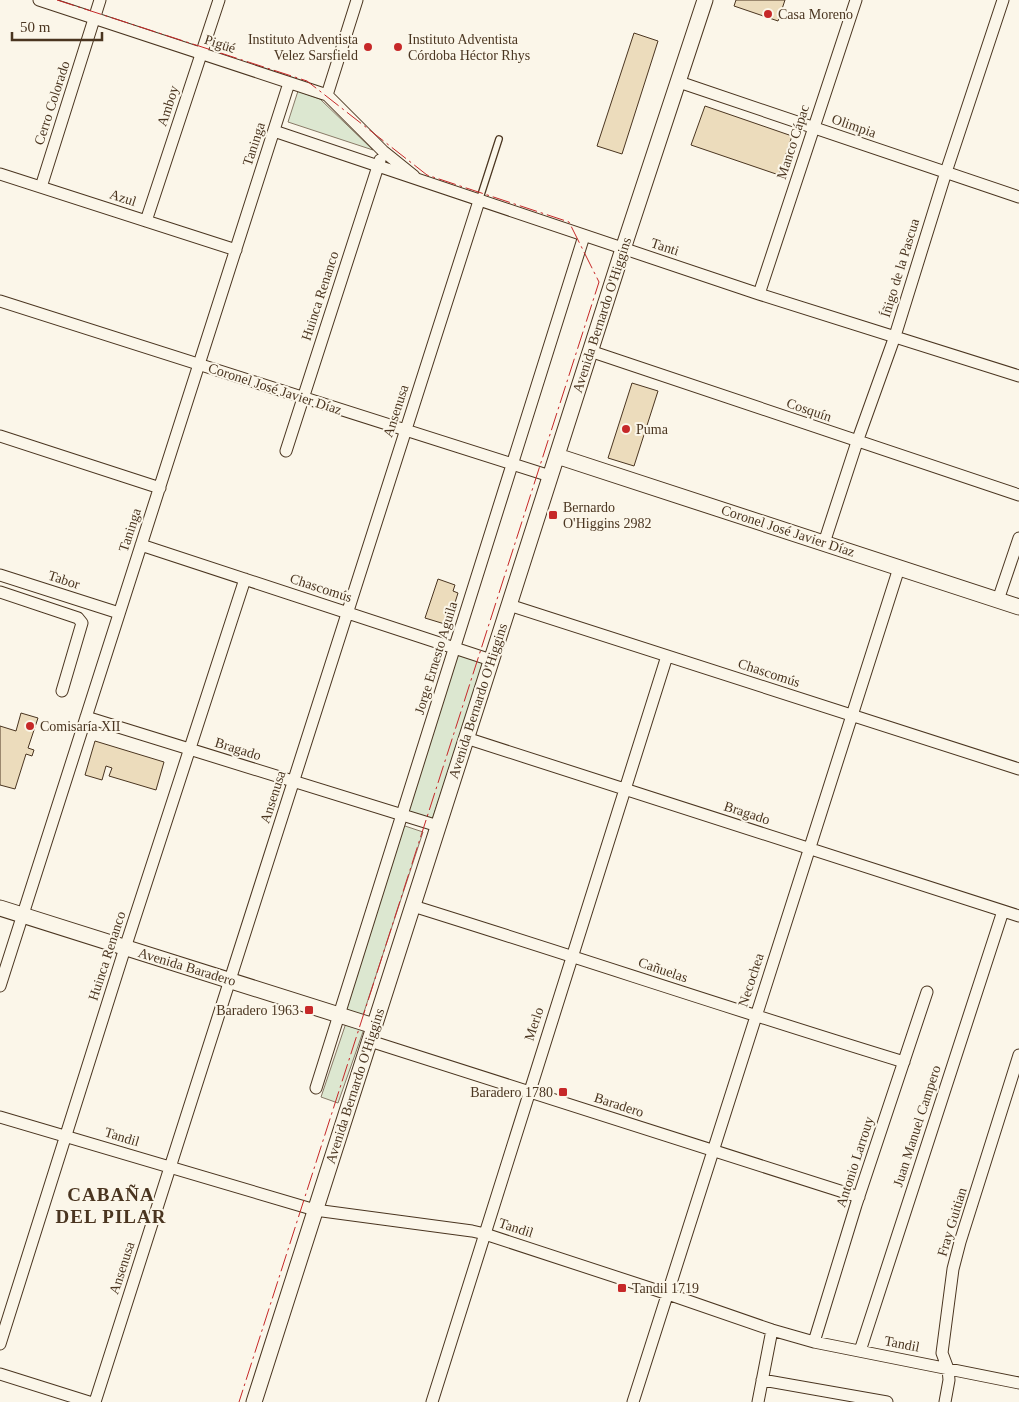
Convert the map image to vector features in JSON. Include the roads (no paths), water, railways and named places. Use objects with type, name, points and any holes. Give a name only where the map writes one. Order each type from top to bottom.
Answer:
[{"type":"main road","name":"Avenida Bernardo O'Higgins","points":[[254,1402],[590,351],[705,0]]},
{"type":"main road","name":"Coronel José Javier Díaz","points":[[557,456],[1019,607]]},
{"type":"main road","name":"Avenida Baradero","points":[[0,908],[374,1026]]},
{"type":"street","name":"Pigüé","points":[[39,0],[326,95],[383,151],[421,182]]},
{"type":"street","name":"Cerro Colorado","points":[[41,187],[100,0]]},
{"type":"street","name":"Amboy","points":[[146,221],[219,0]]},
{"type":"street","points":[[326,95],[357,0]]},
{"type":"street","name":"Manco Cápac","points":[[759,294],[856,0]]},
{"type":"street","name":"Íñigo de la Pascua","points":[[824,543],[857,442],[895,336],[1002,0]]},
{"type":"street","name":"Olimpia","points":[[679,82],[1019,197]]},
{"type":"street","name":"Taninga","points":[[0,986],[289,83]]},
{"type":"street","name":"Tanti","points":[[274,132],[759,294],[1019,376]]},
{"type":"street","name":"Huinca Renanco","points":[[286,451],[383,151]]},
{"type":"street","name":"Azul","points":[[0,174],[236,250]]},
{"type":"street","name":"Ansenusa","points":[[95,1402],[479,201]]},
{"type":"street","name":"Jorge Ernesto Aguila","points":[[316,1088],[584,236]]},
{"type":"street","name":"Coronel José Javier Díaz","points":[[0,301],[550,476]]},
{"type":"street","name":"Cosquín","points":[[590,351],[1019,495]]},
{"type":"street","points":[[0,436],[160,488]]},
{"type":"street","points":[[998,600],[1019,538]]},
{"type":"street","name":"Chascomús","points":[[141,545],[491,660]]},
{"type":"street","name":"Necochea","points":[[633,1402],[899,568]]},
{"type":"street","name":"Tabor","points":[[0,575],[120,613]]},
{"type":"street","name":"Huinca Renanco","points":[[0,1344],[125,948],[245,579]]},
{"type":"street","points":[[0,592],[78,618],[82,623],[62,690]]},
{"type":"street","name":"Chascomús","points":[[509,605],[1019,769]]},
{"type":"street","name":"Merlo","points":[[432,1402],[667,656]]},
{"type":"street","name":"Bragado","points":[[86,717],[438,826]]},
{"type":"street","name":"Bragado","points":[[466,738],[1019,916]]},
{"type":"street","name":"Cañuelas","points":[[413,906],[756,1017],[904,1062]]},
{"type":"street","name":"Juan Manuel Campero","points":[[860,1351],[1003,911]]},
{"type":"street","name":"Antonio Larrouy","points":[[814,1342],[859,1197],[927,992]]},
{"type":"street","name":"Baradero","points":[[370,1041],[859,1197]]},
{"type":"street","name":"Fray Guitian","points":[[945,1402],[949,1380],[948,1368],[942,1353],[953,1269],[1019,1055]]},
{"type":"street","name":"Tandil","points":[[0,1117],[315,1210],[472,1230],[772,1330],[814,1342],[1019,1383]]},
{"type":"street","points":[[758,1402],[772,1330]]},
{"type":"street","points":[[0,1374],[89,1402]]},
{"type":"street","points":[[762,1380],[887,1402]]},
{"type":"lane","points":[[479,201],[499,139]]},
{"type":"place","name":"Casa Moreno","points":[[768,14]]},
{"type":"place","name":"Instituto Adventista Velez Sarsfield","points":[[368,47]]},
{"type":"place","name":"Instituto Adventista Córdoba Héctor Rhys","points":[[398,47]]},
{"type":"place","name":"Puma","points":[[626,429]]},
{"type":"place","name":"Bernardo O'Higgins 2982","points":[[553,515]]},
{"type":"place","name":"Comisaría XII","points":[[30,726]]},
{"type":"place","name":"Baradero 1963","points":[[309,1010]]},
{"type":"place","name":"Baradero 1780","points":[[563,1092]]},
{"type":"place","name":"Tandil 1719","points":[[622,1288]]},
{"type":"district","name":"CABAÑA DEL PILAR","points":[[111,1205]]}]
